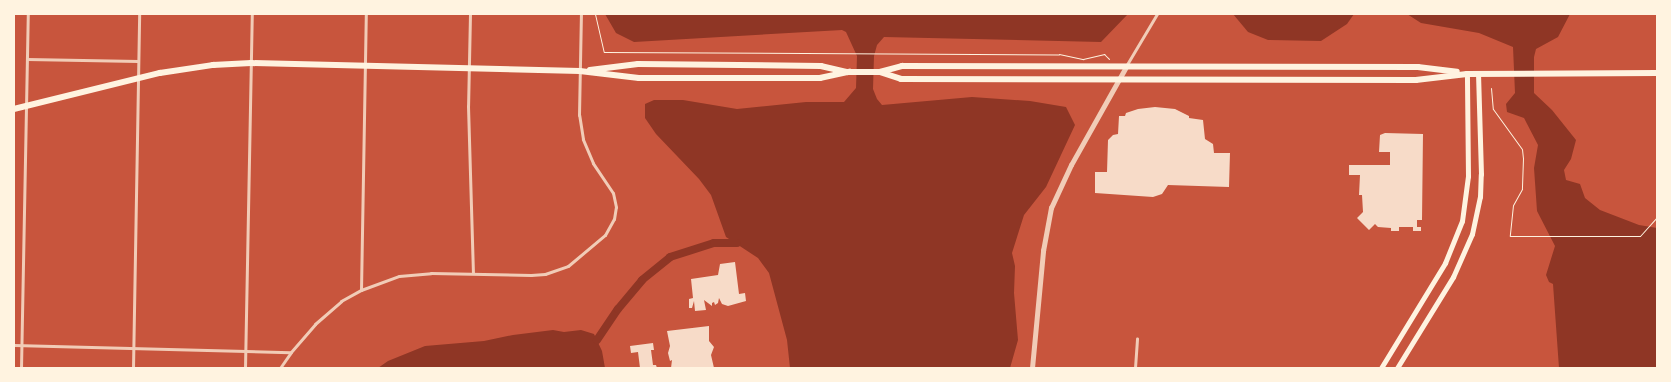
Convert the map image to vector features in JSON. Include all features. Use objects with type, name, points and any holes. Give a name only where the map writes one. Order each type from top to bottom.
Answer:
[{"type":"main road","points":[[14,109],[137,78],[195,67],[251,63],[580,71],[639,78],[820,78],[849,72]]},
{"type":"main road","points":[[580,71],[638,64],[820,66],[849,72],[880,72],[902,66],[1418,67],[1467,74]]},
{"type":"main road","points":[[880,72],[901,79],[1118,80],[1416,80],[1467,74],[1657,73]]},
{"type":"main road","points":[[1381,368],[1445,263],[1462,221],[1468,176],[1467,74]]},
{"type":"main road","points":[[1397,368],[1453,277],[1472,234],[1480,197],[1481,174],[1478,74]]},
{"type":"street","points":[[22,368],[28,14]]},
{"type":"street","points":[[133,368],[139,14]]},
{"type":"street","points":[[245,368],[252,14]]},
{"type":"street","points":[[361,290],[366,14]]},
{"type":"street","points":[[470,14],[469,69],[473,274]]},
{"type":"street","points":[[280,368],[315,324],[341,301],[361,290],[399,276],[431,273],[545,274],[568,266],[605,236],[614,219],[616,207],[613,194],[593,163],[583,139],[580,115],[581,14]]},
{"type":"street","points":[[1032,368],[1043,251],[1052,208],[1071,165],[1157,14]]},
{"type":"street","points":[[27,59],[138,61]]},
{"type":"street","points":[[1135,368],[1137,339]]},
{"type":"street","points":[[14,345],[291,352]]},
{"type":"path","points":[[595,14],[604,52],[1059,54],[1082,59],[1104,54],[1109,57],[1106,67]]},
{"type":"path","points":[[1491,88],[1493,109],[1522,149],[1522,189],[1513,205],[1510,236],[1640,236],[1657,217]]},
{"type":"shaded area","points":[[605,14],[1128,14],[1101,42],[884,37],[877,45],[874,56],[873,89],[882,105],[972,97],[1030,101],[1066,107],[1075,125],[1046,187],[1024,215],[1012,253],[1015,266],[1014,293],[1018,340],[1010,368],[790,368],[787,340],[769,273],[758,258],[726,237],[711,195],[699,179],[656,134],[645,118],[645,104],[654,100],[683,100],[737,109],[806,102],[844,102],[856,88],[857,56],[846,32],[842,30],[634,42],[616,33]]},
{"type":"shaded area","points":[[1233,14],[1354,14],[1347,24],[1321,41],[1268,40],[1248,32]]},
{"type":"shaded area","points":[[1407,14],[1570,14],[1558,37],[1536,49],[1534,57],[1534,93],[1552,110],[1576,140],[1571,159],[1564,170],[1566,180],[1580,184],[1585,198],[1600,210],[1639,225],[1657,228],[1657,368],[1559,368],[1553,284],[1549,282],[1546,275],[1555,246],[1537,211],[1534,168],[1538,145],[1524,118],[1507,112],[1506,104],[1515,93],[1513,47],[1479,33],[1421,23]]},
{"type":"shaded area","points":[[553,330],[564,332],[581,330],[594,334],[602,351],[605,368],[378,368],[388,361],[425,346],[484,341]]},
{"type":"building","points":[[1155,107],[1175,109],[1189,116],[1189,118],[1203,120],[1205,139],[1213,144],[1214,153],[1230,153],[1229,187],[1168,185],[1162,194],[1153,197],[1095,193],[1095,172],[1107,172],[1108,140],[1113,135],[1118,134],[1119,116],[1125,116],[1126,113],[1138,109]]},
{"type":"building","points":[[1385,133],[1423,134],[1422,220],[1417,220],[1417,227],[1421,227],[1421,231],[1413,231],[1413,227],[1399,227],[1399,231],[1391,231],[1391,228],[1378,227],[1375,224],[1369,230],[1357,218],[1363,212],[1362,195],[1359,195],[1360,175],[1349,175],[1349,165],[1390,165],[1390,152],[1379,152],[1380,135]]},
{"type":"building","points":[[735,262],[739,294],[745,293],[746,301],[728,306],[722,304],[719,298],[718,303],[715,305],[714,302],[712,303],[712,306],[704,300],[706,310],[695,311],[694,301],[692,308],[689,308],[689,299],[693,298],[691,279],[718,275],[720,264]]},
{"type":"building","points":[[709,326],[709,341],[714,347],[711,355],[714,368],[671,368],[672,360],[670,361],[668,353],[670,346],[667,331]]},
{"type":"building","points":[[653,343],[654,350],[651,350],[653,365],[656,365],[657,368],[640,368],[638,352],[631,353],[630,346]]},
{"type":"waterway","points":[[597,340],[618,309],[642,280],[670,257],[714,243],[737,243]]}]
